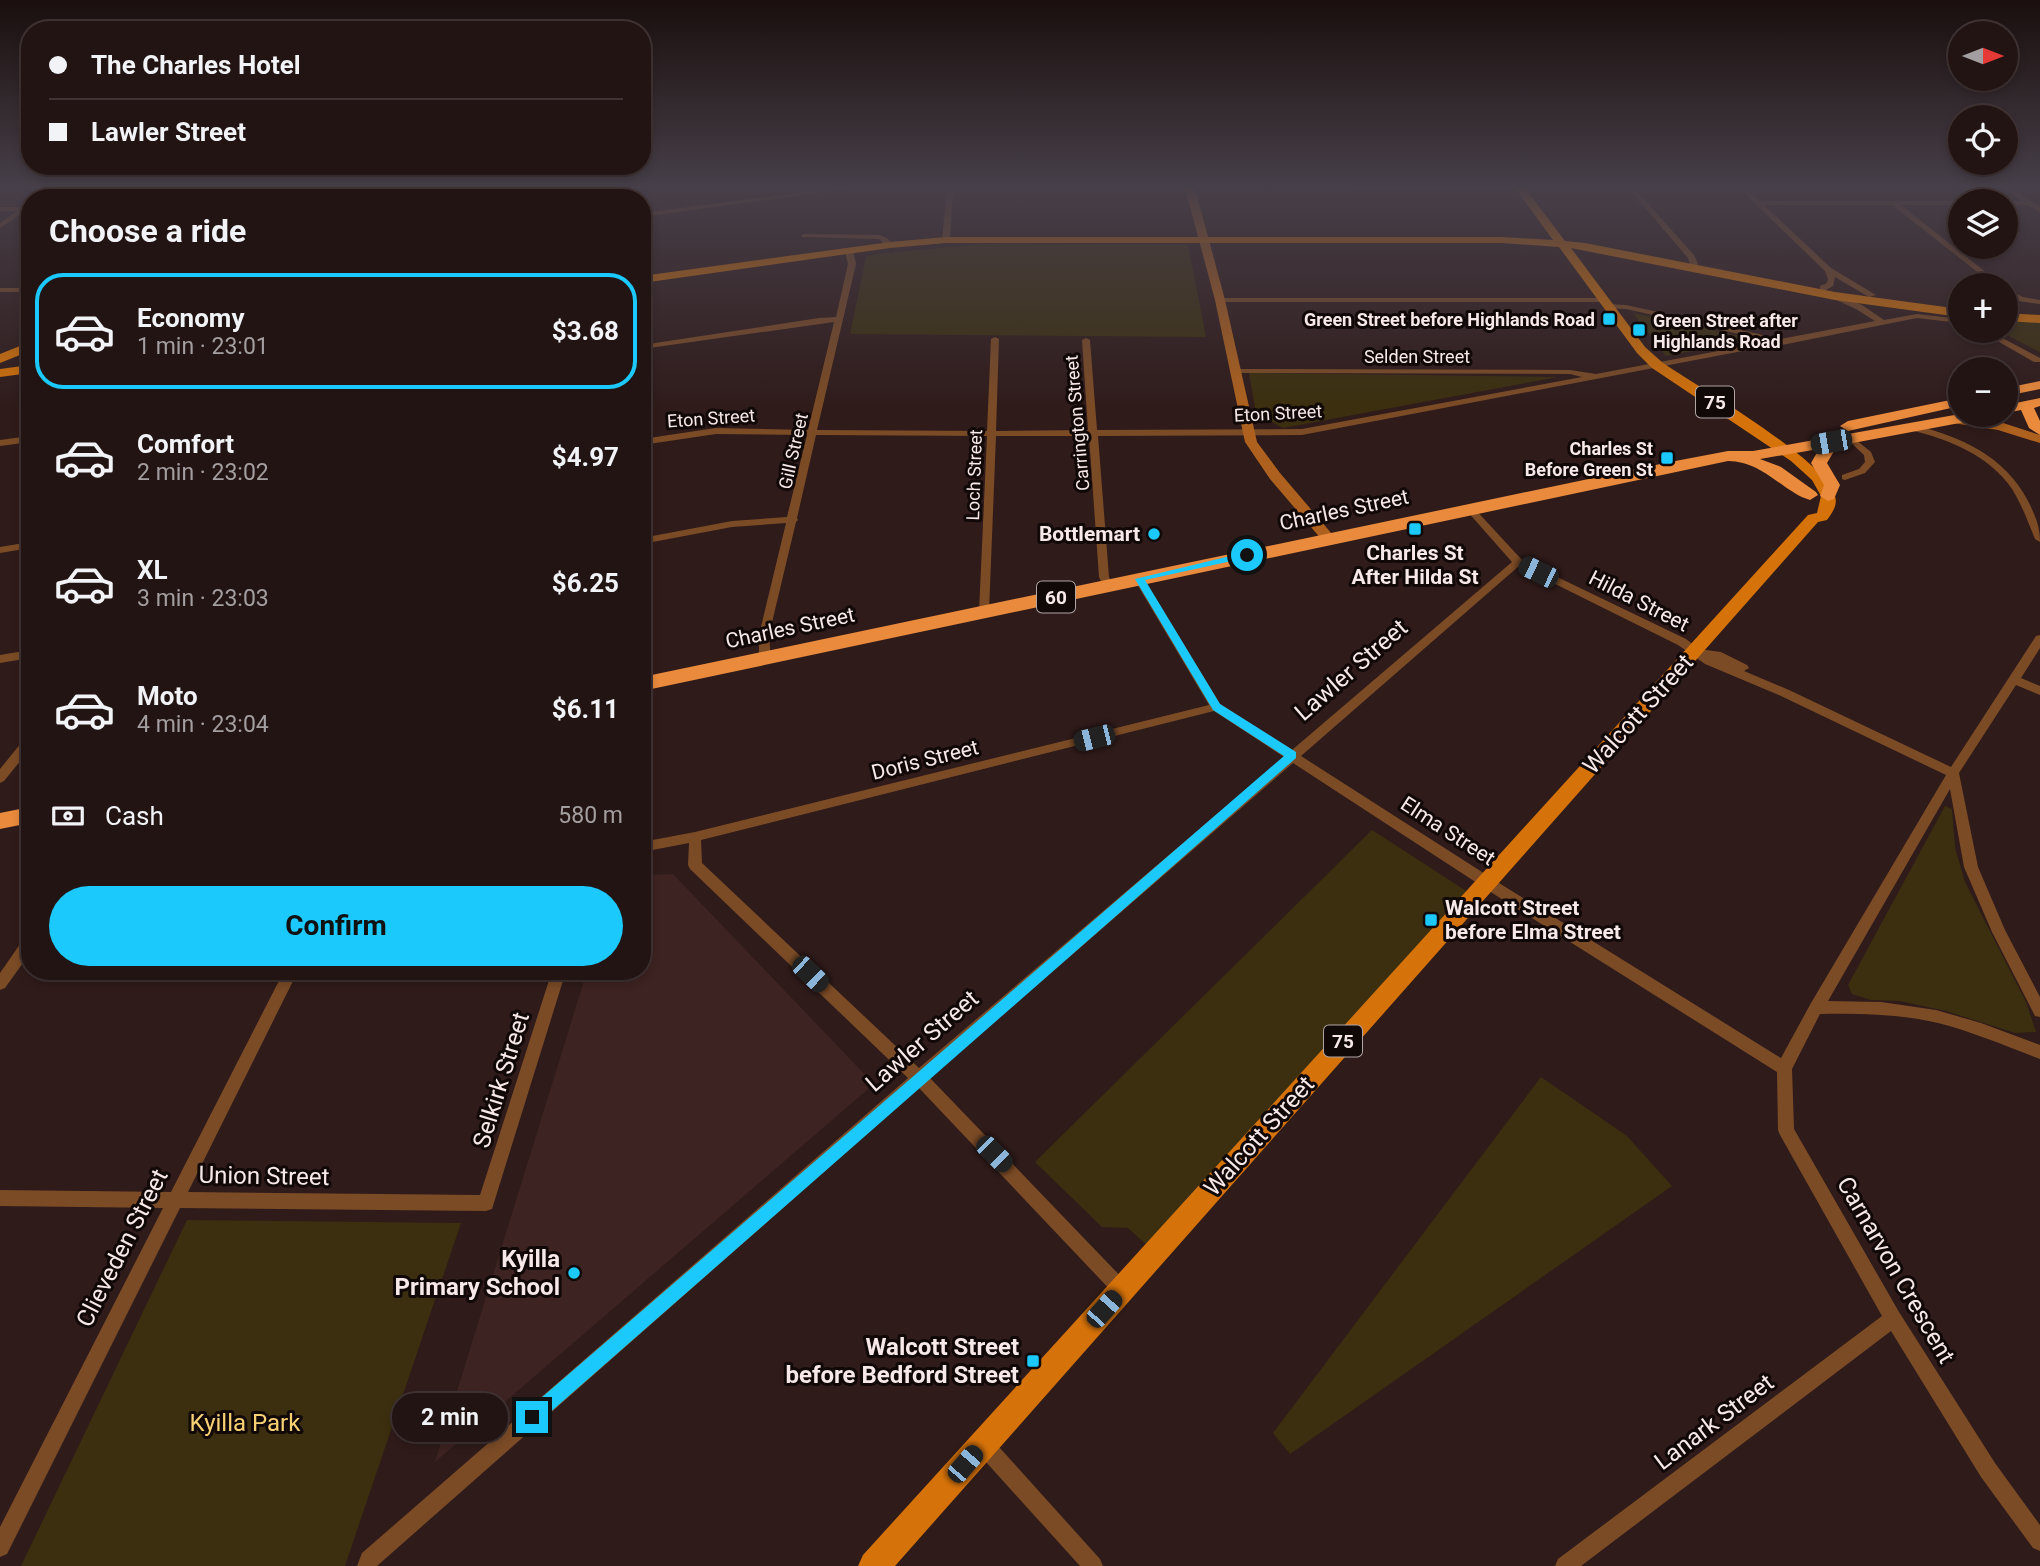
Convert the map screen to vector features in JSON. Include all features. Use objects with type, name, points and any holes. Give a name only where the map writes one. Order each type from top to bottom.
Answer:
[{"type":"highway","points":[[2018,390],[2040,385]]},
{"type":"highway","points":[[2033,404],[2034,425],[2040,430]]},
{"type":"highway","name":"Charles Street","points":[[1767,445],[1788,450],[1851,439],[1948,406]]},
{"type":"highway","name":"Charles Street","points":[[651,682],[1327,537],[1728,456],[1767,445],[1948,416]]},
{"type":"highway","points":[[1828,496],[1832,485],[1819,463],[1831,442]]},
{"type":"highway","points":[[1728,456],[1766,466],[1811,506]]},
{"type":"highway","points":[[0,821],[21,817]]},
{"type":"main road","points":[[651,279],[777,261]]},
{"type":"main road","points":[[1209,261],[1254,448],[1327,537]]},
{"type":"main road","name":"75","points":[[1574,261],[1641,350],[1687,391],[1767,445],[1800,479],[1811,506]]},
{"type":"main road","points":[[1671,261],[1835,296],[1948,305]]},
{"type":"main road","points":[[1693,265],[1828,283],[1881,301],[1948,315]]},
{"type":"main road","points":[[2018,310],[2040,311]]},
{"type":"main road","points":[[2018,318],[2040,319]]},
{"type":"main road","points":[[0,356],[21,348]]},
{"type":"main road","points":[[0,367],[21,364]]},
{"type":"main road","points":[[0,373],[21,370]]},
{"type":"main road","points":[[2018,423],[2040,430]]},
{"type":"main road","points":[[2003,427],[2040,439]]},
{"type":"main road","points":[[1788,450],[1818,478],[1828,496]]},
{"type":"main road","name":"Walcott Street","points":[[874,1566],[1694,650],[1811,506],[1822,517],[1828,496]]},
{"type":"street","name":"Gill Street","points":[[765,659],[764,635],[814,432],[851,261]]},
{"type":"street","points":[[1690,261],[1693,265]]},
{"type":"street","points":[[1819,261],[1828,270],[1881,301]]},
{"type":"street","points":[[1968,261],[1983,273]]},
{"type":"street","points":[[1828,270],[1828,283]]},
{"type":"street","points":[[0,290],[21,290]]},
{"type":"street","points":[[1850,292],[1881,301]]},
{"type":"street","points":[[1835,296],[1886,322]]},
{"type":"street","points":[[2018,297],[2040,302]]},
{"type":"street","points":[[1220,300],[1607,303],[1759,336],[1777,344]]},
{"type":"street","points":[[1881,301],[1875,306],[1875,311],[1886,322]]},
{"type":"street","name":"Eton Street","points":[[651,441],[716,431],[1250,433],[1318,430],[1917,316],[1948,316]]},
{"type":"street","points":[[651,346],[840,319]]},
{"type":"street","name":"Loch Street","points":[[984,612],[995,339]]},
{"type":"street","name":"Carrington Street","points":[[1086,340],[1104,577],[1108,585]]},
{"type":"street","points":[[2006,343],[2037,360]]},
{"type":"street","name":"Selden Street","points":[[1237,371],[1570,372],[1596,378]]},
{"type":"street","points":[[1912,420],[1969,447],[2013,484],[2040,539]]},
{"type":"street","points":[[1845,477],[1862,471],[1870,462],[1868,454],[1851,439]]},
{"type":"street","points":[[0,443],[21,440]]},
{"type":"street","name":"Hilda Street","points":[[1470,509],[1518,562],[1682,642],[1709,661],[1785,693],[1953,773]]},
{"type":"street","points":[[651,539],[732,524],[793,520]]},
{"type":"street","points":[[0,550],[21,546]]},
{"type":"street","name":"Lawler Street","points":[[367,1566],[369,1560],[919,1078],[1518,562]]},
{"type":"street","name":"Elma Street","points":[[1139,579],[1216,707],[1488,883],[1784,1068]]},
{"type":"street","name":"Carnarvon Crescent","points":[[2040,639],[2016,680],[1953,773],[1784,1068],[1786,1129],[1893,1318],[1988,1470],[2040,1541]]},
{"type":"street","points":[[0,659],[21,656]]},
{"type":"street","points":[[2016,680],[2040,691]]},
{"type":"street","name":"Doris Street","points":[[651,845],[695,837],[1216,707]]},
{"type":"street","points":[[0,778],[21,751]]},
{"type":"street","points":[[1953,773],[1971,867],[1999,932],[2040,1011]]},
{"type":"street","points":[[695,837],[695,865],[919,1078],[1122,1290]]},
{"type":"street","points":[[0,984],[21,954]]},
{"type":"street","name":"Clieveden Street","points":[[0,1547],[285,980]]},
{"type":"street","name":"Selkirk Street","points":[[486,1203],[556,980]]},
{"type":"street","points":[[1816,1008],[1863,1007],[1921,1013],[1985,1031],[2040,1052]]},
{"type":"street","name":"Union Street","points":[[0,1198],[486,1203]]},
{"type":"street","name":"Lanark Street","points":[[1565,1566],[1893,1318]]},
{"type":"street","points":[[983,1444],[1093,1566]]},
{"type":"shaded area","name":"Kyilla Primary School","points":[[673,874],[874,1084],[435,1462],[584,980],[651,980],[651,875]]},
{"type":"green space","points":[[865,261],[1191,261],[1206,337],[850,334]]},
{"type":"green space","points":[[1633,313],[1755,339],[1666,356]]},
{"type":"green space","points":[[2018,320],[2040,321],[2040,352],[2018,341]]},
{"type":"green space","points":[[1249,373],[1558,377],[1283,428],[1256,414]]},
{"type":"green space","points":[[1945,806],[1952,809],[1955,848],[1965,882],[2026,1002],[2036,1032],[2015,1033],[1946,1011],[1900,1001],[1871,1000],[1852,994],[1848,985]]},
{"type":"green space","points":[[1372,830],[1471,894],[1151,1249],[1128,1228],[1102,1227],[1035,1162]]},
{"type":"green space","points":[[1541,1077],[1627,1136],[1672,1186],[1290,1454],[1273,1433]]},
{"type":"green space","name":"Kyilla Park","points":[[187,1220],[461,1223],[345,1566],[21,1566]]},
{"type":"place","name":"Green Street before Highlands Road","points":[[1609,319]]},
{"type":"place","name":"Green Street after Highlands Road","points":[[1639,330]]},
{"type":"place","name":"Charles St Before Green St","points":[[1667,458]]},
{"type":"place","name":"Charles St After Hilda St","points":[[1415,529]]},
{"type":"place","name":"Bottlemart","points":[[1154,534]]},
{"type":"place","name":"Walcott Street before Elma Street","points":[[1431,920]]},
{"type":"place","name":"Kyilla Primary School","points":[[574,1273]]},
{"type":"place","name":"Walcott Street before Bedford Street","points":[[1033,1361]]},
{"type":"route","points":[[532,1417],[1292,755],[1216,707],[1139,579],[1247,555]]}]
